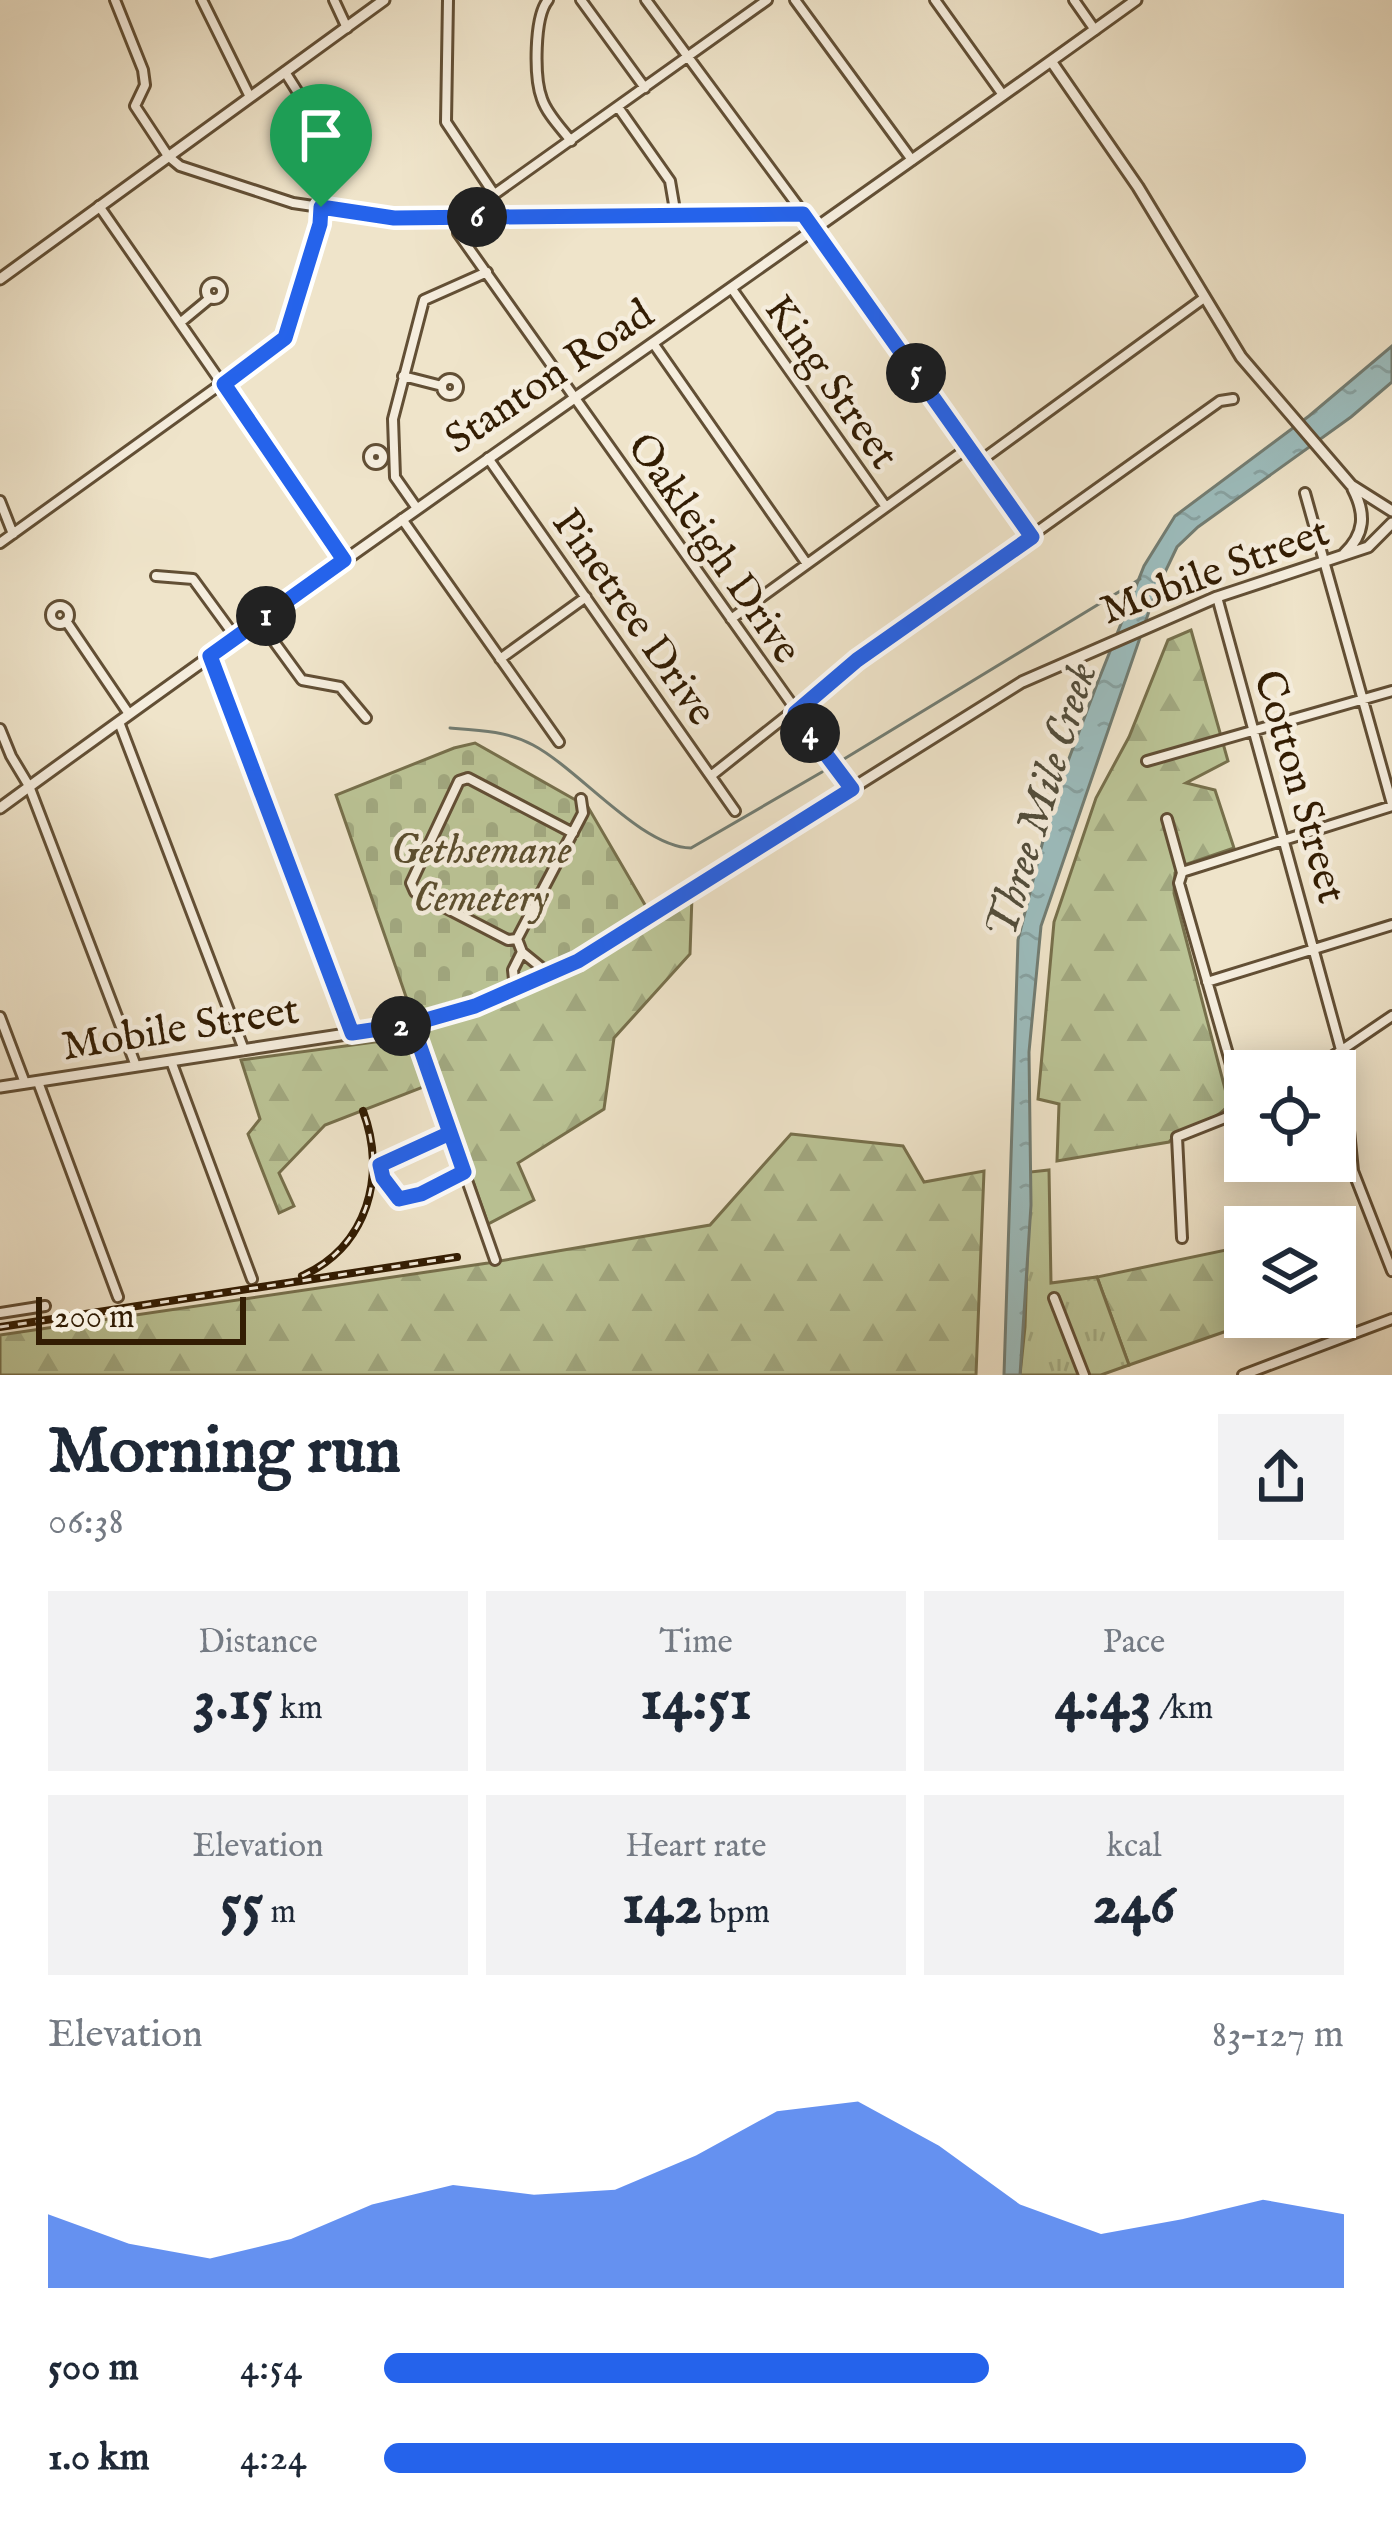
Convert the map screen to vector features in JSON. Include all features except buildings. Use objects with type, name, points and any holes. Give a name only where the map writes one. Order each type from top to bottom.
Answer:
[{"type":"street","points":[[116,0],[143,70],[145,86],[135,106],[169,156],[210,178],[293,203],[394,218],[803,214]]},
{"type":"street","points":[[202,0],[250,97]]},
{"type":"street","points":[[334,0],[347,28]]},
{"type":"street","points":[[0,279],[385,0]]},
{"type":"street","points":[[448,0],[446,122],[494,194]]},
{"type":"street","points":[[548,0],[538,28],[540,93],[571,140]]},
{"type":"street","points":[[581,0],[645,88]]},
{"type":"street","points":[[646,0],[1032,537]]},
{"type":"street","points":[[461,218],[766,0]]},
{"type":"street","points":[[795,0],[912,160]]},
{"type":"street","points":[[935,0],[1004,95]]},
{"type":"street","points":[[1074,0],[1095,29]]},
{"type":"street","name":"Stanton Road","points":[[0,808],[416,507],[732,290],[1136,0]]},
{"type":"street","points":[[1051,61],[1128,171],[1234,347],[1330,464],[1392,511]]},
{"type":"street","points":[[0,543],[285,338],[320,224],[325,156],[321,129],[285,72]]},
{"type":"street","points":[[618,107],[670,181],[676,217]]},
{"type":"street","points":[[99,206],[344,560]]},
{"type":"street","name":"Oakleigh Drive","points":[[461,218],[458,233],[852,789]]},
{"type":"street","points":[[395,477],[393,419],[424,300],[487,272]]},
{"type":"street","name":"King Street","points":[[732,290],[886,507]]},
{"type":"street","points":[[181,322],[210,298]]},
{"type":"street","points":[[979,462],[1204,298]]},
{"type":"street","points":[[653,344],[807,564]]},
{"type":"street","points":[[403,376],[442,386]]},
{"type":"street","points":[[712,776],[857,660],[1220,401],[1233,400]]},
{"type":"street","points":[[731,619],[969,447]]},
{"type":"street","name":"Pinetree Drive","points":[[487,457],[735,811]]},
{"type":"street","points":[[382,461],[416,507]]},
{"type":"street","points":[[1340,557],[1363,525],[1351,484]]},
{"type":"street","points":[[1182,873],[1392,805],[1305,493]]},
{"type":"street","points":[[0,501],[13,534]]},
{"type":"street","points":[[401,518],[559,742]]},
{"type":"street","name":"Mobile Street","points":[[0,1087],[412,1024],[515,989],[578,961],[697,889],[1001,693],[1165,617],[1376,543],[1392,524]]},
{"type":"street","points":[[1376,543],[1392,538]]},
{"type":"street","points":[[156,576],[194,579],[236,638]]},
{"type":"street","points":[[500,659],[586,597]]},
{"type":"street","name":"Cotton Street","points":[[1217,597],[1342,1050]]},
{"type":"street","points":[[66,621],[130,714]]},
{"type":"street","points":[[260,621],[302,680],[340,687],[366,718]]},
{"type":"street","points":[[210,656],[352,1033]]},
{"type":"street","points":[[1147,761],[1392,691]]},
{"type":"street","points":[[119,722],[244,1050]]},
{"type":"street","points":[[0,728],[29,786],[136,1066]]},
{"type":"street","points":[[518,939],[508,940],[415,892],[411,883],[459,781],[468,778],[573,832]]},
{"type":"street","points":[[549,974],[522,952],[518,939],[583,813],[581,799]]},
{"type":"street","points":[[1167,819],[1182,873],[1179,884],[1227,1050]]},
{"type":"street","points":[[1207,982],[1392,925]]},
{"type":"street","points":[[515,989],[513,970],[522,952]]},
{"type":"street","points":[[1342,1050],[1392,1016]]},
{"type":"street","points":[[0,1017],[32,1082],[118,1297]]},
{"type":"street","points":[[412,1024],[495,1260]]},
{"type":"street","points":[[171,1061],[252,1279]]},
{"type":"street","points":[[1182,1238],[1177,1137],[1224,1118]]},
{"type":"street","points":[[450,1133],[380,1165],[383,1178],[399,1199],[421,1194],[464,1172]]},
{"type":"street","name":"Cotton Street","points":[[1356,1171],[1392,1271]]},
{"type":"street","points":[[1054,1298],[1084,1375]]},
{"type":"street","points":[[2,1313],[45,1306]]},
{"type":"street","points":[[1243,1375],[1392,1319]]},
{"type":"green space","points":[[1191,630],[1228,761],[1186,783],[1215,790],[1234,848],[1184,865],[1175,873],[1174,893],[1224,1085],[1224,1110],[1169,1142],[1057,1161],[1059,1104],[1038,1099],[1054,922],[1096,798],[1129,737],[1168,640]]},
{"type":"green space","name":"Gethsemane Cemetery","points":[[475,743],[588,807],[648,910],[559,961],[500,988],[412,1014],[336,795]]},
{"type":"green space","points":[[692,896],[690,954],[614,1038],[604,1109],[518,1163],[534,1200],[488,1224],[419,1029],[516,995],[580,966]]},
{"type":"green space","points":[[397,1039],[412,1050],[426,1086],[325,1125],[279,1173],[294,1206],[279,1213],[248,1134],[260,1119],[241,1060]]},
{"type":"green space","points":[[791,1134],[903,1146],[924,1182],[984,1171],[976,1375],[0,1375],[0,1335],[710,1225]]},
{"type":"green space","points":[[1049,1170],[1051,1283],[1097,1277],[1129,1365],[1101,1375],[1020,1375],[1030,1172]]},
{"type":"green space","points":[[1224,1250],[1224,1332],[1129,1365],[1097,1277]]},
{"type":"water","points":[[1392,346],[1392,382],[1198,527],[1177,547],[1156,591],[1041,926],[1029,1052],[1031,1205],[1020,1375],[1004,1375],[1018,940],[1053,801],[1097,684],[1144,566],[1175,516],[1309,416]]},
{"type":"waterway","name":"Three Mile Creek","points":[[844,759],[1140,579]]},
{"type":"waterway","points":[[450,728],[523,740],[631,822],[672,844],[691,848],[822,772]]},
{"type":"railway","points":[[302,1276],[343,1247],[366,1206],[373,1160],[363,1111]]},
{"type":"railway","points":[[0,1327],[457,1257]]},
{"type":"route","points":[[321,207],[285,338],[224,384],[344,560],[210,656],[352,1033],[412,1024],[464,1172],[421,1194],[399,1199],[383,1178],[380,1165],[450,1133],[412,1024],[475,1006],[578,961],[852,789],[795,713],[857,660],[1032,537],[803,214],[394,218],[321,207]]}]
